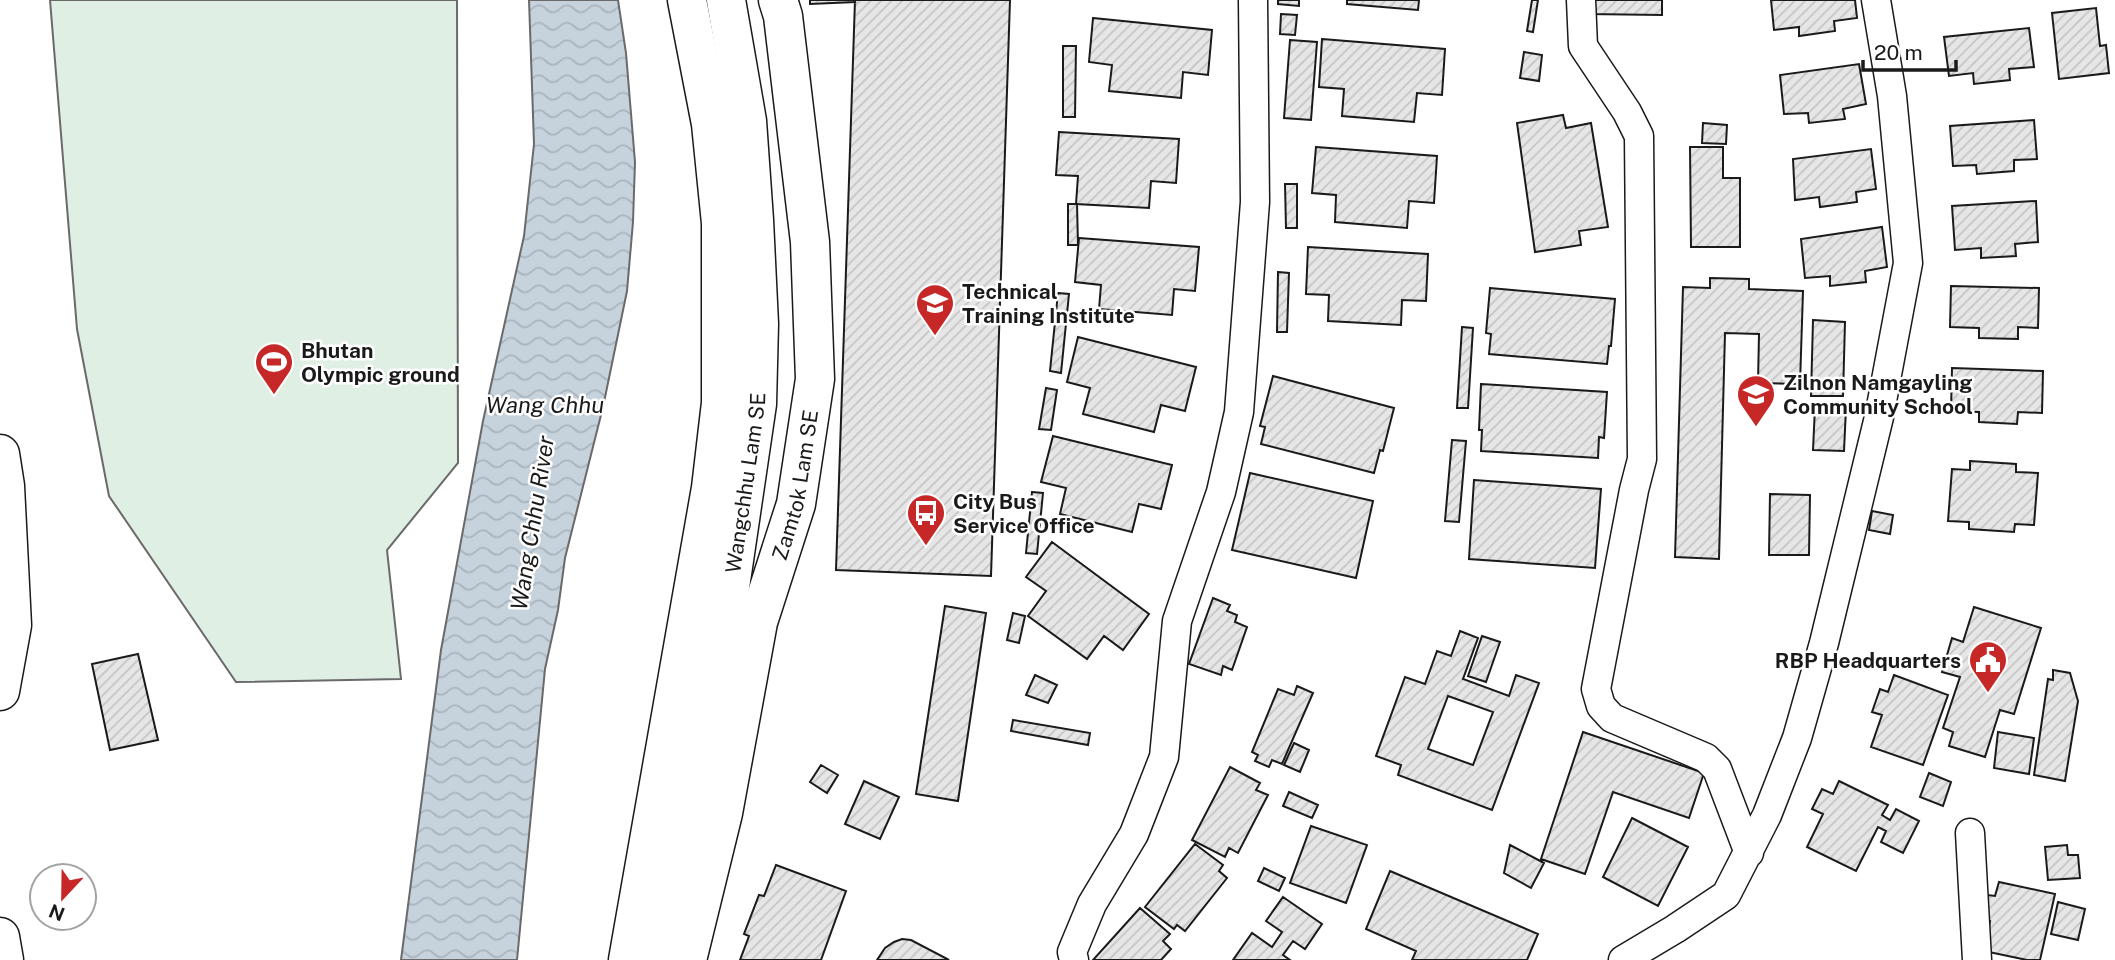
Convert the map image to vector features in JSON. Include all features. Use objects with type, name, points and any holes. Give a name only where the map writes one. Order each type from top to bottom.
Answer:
[{"type":"main road","name":"Wangchhu Lam SE","points":[[628,960],[711,488],[721,403],[721,223],[712,124],[687,0]]},
{"type":"main road","name":"Wangchhu Lam SE","points":[[659,960],[729,594],[757,404],[759,324],[748,134],[726,0]]},
{"type":"main road","name":"Zamtok Lam SE","points":[[687,960],[723,813],[758,622],[796,504],[815,379],[810,242],[783,16],[778,0]]},
{"type":"main road","points":[[0,454],[5,486],[12,625],[0,691]]},
{"type":"main road","points":[[0,937],[4,960]]},
{"type":"street","points":[[1074,960],[1072,952],[1092,904],[1133,834],[1164,757],[1177,621],[1221,492],[1240,412],[1255,202],[1253,0]]},
{"type":"street","points":[[1581,0],[1583,46],[1628,112],[1639,136],[1642,459],[1596,689],[1601,706],[1612,718],[1706,758],[1717,769],[1749,853]]},
{"type":"street","points":[[1623,960],[1726,895],[1768,815],[1797,738],[1824,643],[1879,417],[1908,263],[1892,96],[1876,0]]},
{"type":"street","points":[[1970,833],[1977,960]]},
{"type":"green space","name":"Bhutan Olympic ground","points":[[50,0],[457,0],[458,463],[387,550],[401,679],[236,682],[109,496],[77,329]]},
{"type":"water","name":"Wang Chhu","points":[[529,0],[618,0],[626,53],[635,162],[627,291],[603,407],[565,558],[558,610],[545,669],[517,960],[401,960],[441,650],[483,421],[524,236],[534,144]]},
{"type":"building","points":[[810,0],[854,0],[855,2],[810,4]]},
{"type":"building","points":[[855,0],[1010,0],[991,576],[836,570]]},
{"type":"building","points":[[1278,0],[1299,0],[1299,6],[1278,4]]},
{"type":"building","points":[[1347,0],[1419,0],[1418,10],[1347,4]]},
{"type":"building","points":[[1532,0],[1538,0],[1533,32],[1527,31]]},
{"type":"building","points":[[1587,0],[1662,0],[1662,15],[1587,14]]},
{"type":"building","points":[[1771,0],[1855,0],[1857,18],[1834,21],[1835,31],[1799,36],[1799,27],[1774,30]]},
{"type":"building","points":[[2096,8],[2100,46],[2106,45],[2109,73],[2059,79],[2052,13]]},
{"type":"building","points":[[1281,14],[1297,15],[1295,35],[1280,34]]},
{"type":"building","points":[[1093,18],[1212,30],[1208,75],[1183,72],[1181,98],[1109,91],[1112,65],[1089,62]]},
{"type":"building","points":[[2029,28],[2034,67],[2009,69],[2010,80],[1974,84],[1973,73],[1949,76],[1944,37]]},
{"type":"building","points":[[1322,39],[1445,49],[1442,95],[1417,93],[1414,122],[1342,116],[1344,89],[1319,87]]},
{"type":"building","points":[[1290,40],[1317,42],[1311,120],[1284,118]]},
{"type":"building","points":[[1063,46],[1076,46],[1075,117],[1063,117]]},
{"type":"building","points":[[1524,52],[1542,55],[1539,81],[1520,78]]},
{"type":"building","points":[[1859,64],[1866,104],[1843,109],[1845,119],[1809,123],[1808,113],[1784,114],[1780,75]]},
{"type":"building","points":[[1563,115],[1566,128],[1591,123],[1608,227],[1579,231],[1581,245],[1535,252],[1517,123]]},
{"type":"building","points":[[2034,120],[2037,159],[2014,160],[2014,171],[1977,174],[1976,165],[1953,166],[1950,126]]},
{"type":"building","points":[[1703,123],[1727,125],[1726,144],[1702,143]]},
{"type":"building","points":[[1059,132],[1179,139],[1176,183],[1151,181],[1149,208],[1076,204],[1078,176],[1056,175]]},
{"type":"building","points":[[1316,147],[1437,156],[1434,203],[1409,201],[1407,228],[1335,222],[1336,195],[1312,193]]},
{"type":"building","points":[[1690,147],[1723,147],[1723,178],[1740,178],[1740,247],[1691,247]]},
{"type":"building","points":[[1871,149],[1876,189],[1856,192],[1857,202],[1820,207],[1819,197],[1795,200],[1793,159]]},
{"type":"building","points":[[1285,184],[1297,184],[1297,228],[1286,228]]},
{"type":"building","points":[[2036,201],[2038,242],[2015,244],[2016,256],[1981,258],[1981,248],[1955,250],[1952,206]]},
{"type":"building","points":[[1068,204],[1077,204],[1078,245],[1068,245]]},
{"type":"building","points":[[1882,227],[1887,267],[1865,271],[1866,282],[1830,286],[1830,276],[1805,278],[1801,239]]},
{"type":"building","points":[[1079,238],[1199,247],[1195,291],[1174,289],[1172,315],[1099,309],[1101,285],[1075,282]]},
{"type":"building","points":[[1308,247],[1428,254],[1426,301],[1402,300],[1401,325],[1328,321],[1329,295],[1306,294]]},
{"type":"building","points":[[1278,272],[1289,273],[1287,332],[1277,332]]},
{"type":"building","points":[[1710,278],[1749,279],[1749,289],[1803,291],[1800,384],[1758,383],[1759,334],[1725,333],[1719,559],[1675,557],[1683,287],[1710,288]]},
{"type":"building","points":[[1951,286],[2039,288],[2038,328],[2018,327],[2018,339],[1979,338],[1979,328],[1950,327]]},
{"type":"building","points":[[1490,288],[1615,299],[1607,364],[1489,354],[1491,334],[1486,333]]},
{"type":"building","points":[[1058,293],[1069,294],[1061,373],[1050,371]]},
{"type":"building","points":[[1813,320],[1845,322],[1843,396],[1811,396]]},
{"type":"building","points":[[1462,327],[1473,328],[1468,408],[1457,408]]},
{"type":"building","points":[[1078,337],[1196,367],[1185,411],[1161,405],[1154,432],[1083,414],[1090,388],[1067,382]]},
{"type":"building","points":[[1952,368],[2043,371],[2042,413],[2018,412],[2017,424],[1979,422],[1979,412],[1951,411]]},
{"type":"building","points":[[1273,376],[1394,408],[1383,451],[1380,450],[1374,473],[1261,444],[1265,427],[1260,426]]},
{"type":"building","points":[[1481,384],[1607,392],[1604,438],[1599,437],[1598,458],[1481,451]]},
{"type":"building","points":[[1046,388],[1057,390],[1051,430],[1039,429]]},
{"type":"building","points":[[1815,407],[1846,408],[1844,451],[1813,450]]},
{"type":"building","points":[[1053,436],[1172,465],[1161,509],[1139,504],[1132,532],[1060,514],[1066,488],[1041,482]]},
{"type":"building","points":[[1452,440],[1466,441],[1459,522],[1445,521]]},
{"type":"building","points":[[1970,461],[2016,464],[2016,472],[2038,473],[2034,525],[2015,524],[2014,532],[1969,529],[1969,522],[1948,521],[1952,469],[1970,470]]},
{"type":"building","points":[[1250,473],[1373,501],[1356,578],[1232,550]]},
{"type":"building","points":[[1474,480],[1601,489],[1595,568],[1469,559]]},
{"type":"building","points":[[1032,492],[1043,493],[1037,554],[1026,553]]},
{"type":"building","points":[[1770,494],[1810,495],[1809,555],[1769,555]]},
{"type":"building","points":[[1872,511],[1893,515],[1890,534],[1869,530]]},
{"type":"building","points":[[1052,542],[1149,614],[1123,650],[1104,636],[1087,659],[1028,616],[1046,591],[1026,577]]},
{"type":"building","points":[[1213,598],[1230,605],[1227,611],[1237,615],[1235,622],[1247,627],[1232,670],[1223,666],[1221,675],[1189,664]]},
{"type":"building","points":[[945,606],[986,613],[958,801],[916,794]]},
{"type":"building","name":"RBP Headquarters","points":[[1974,607],[2041,628],[2014,714],[2000,710],[1985,757],[1949,746],[1953,732],[1943,728],[1960,677],[1942,672],[1952,638],[1963,642]]},
{"type":"building","points":[[1013,613],[1025,616],[1019,643],[1007,640]]},
{"type":"building","points":[[1460,631],[1478,638],[1463,679],[1509,696],[1516,675],[1539,683],[1492,810],[1398,775],[1401,765],[1376,756],[1405,677],[1425,684],[1437,651],[1451,656]],"holes":[[[1448,696],[1493,712],[1473,765],[1428,749]]]},
{"type":"building","points":[[1482,636],[1500,642],[1486,682],[1468,676]]},
{"type":"building","points":[[138,654],[158,740],[110,750],[92,664]]},
{"type":"building","points":[[2053,670],[2070,673],[2078,701],[2065,781],[2034,775],[2048,679],[2053,680]]},
{"type":"building","points":[[1035,675],[1057,685],[1048,703],[1026,695]]},
{"type":"building","points":[[1894,675],[1948,695],[1923,765],[1871,747],[1882,715],[1872,712],[1880,689],[1888,692]]},
{"type":"building","points":[[1297,686],[1313,693],[1282,764],[1272,760],[1269,767],[1255,761],[1258,755],[1252,752],[1278,689],[1294,695]]},
{"type":"building","points":[[1013,720],[1090,733],[1088,745],[1011,731]]},
{"type":"building","points":[[1583,732],[1704,773],[1689,818],[1613,792],[1585,874],[1541,859]]},
{"type":"building","points":[[1998,732],[2034,738],[2029,774],[1994,768]]},
{"type":"building","points":[[1294,743],[1309,750],[1300,772],[1284,765]]},
{"type":"building","points":[[821,765],[838,775],[827,793],[810,782]]},
{"type":"building","points":[[1230,767],[1260,783],[1256,790],[1268,795],[1238,853],[1229,848],[1225,857],[1192,840]]},
{"type":"building","points":[[1929,773],[1951,782],[1943,806],[1920,797]]},
{"type":"building","points":[[864,781],[899,797],[880,839],[845,824]]},
{"type":"building","points":[[1839,781],[1888,805],[1882,815],[1890,820],[1896,809],[1919,821],[1903,853],[1881,842],[1886,831],[1878,827],[1856,871],[1807,847],[1823,814],[1812,809],[1822,789],[1833,794]]},
{"type":"building","points":[[1289,792],[1318,805],[1312,818],[1283,806]]},
{"type":"building","points":[[1632,818],[1688,847],[1658,906],[1603,877]]},
{"type":"building","points":[[1311,826],[1367,845],[1346,903],[1290,883]]},
{"type":"building","points":[[1195,844],[1223,865],[1219,871],[1227,878],[1185,931],[1177,925],[1174,929],[1145,907]]},
{"type":"building","points":[[1510,845],[1544,863],[1531,888],[1504,873]]},
{"type":"building","points":[[2067,845],[2068,855],[2078,855],[2080,878],[2048,880],[2045,847]]},
{"type":"building","points":[[776,865],[846,891],[821,960],[740,960],[749,936],[744,934],[759,895],[764,896]]},
{"type":"building","points":[[1264,868],[1285,878],[1279,891],[1258,881]]},
{"type":"building","points":[[1390,871],[1538,934],[1527,960],[1412,960],[1416,951],[1366,929]]},
{"type":"building","points":[[1999,882],[2055,894],[2040,960],[1984,951],[1990,921],[1982,920],[1988,895],[1995,896]]},
{"type":"building","points":[[1283,897],[1322,924],[1305,949],[1293,941],[1283,955],[1290,960],[1233,960],[1252,933],[1272,947],[1282,932],[1266,921]]},
{"type":"building","points":[[2058,902],[2085,909],[2078,940],[2051,934]]},
{"type":"building","points":[[1140,908],[1170,934],[1163,941],[1171,949],[1161,960],[1093,960]]},
{"type":"building","points":[[902,939],[911,940],[949,960],[877,960],[885,948]]},
{"type":"place","name":"Technical Training Institute","points":[[935,337]]},
{"type":"place","name":"Bhutan Olympic ground","points":[[274,396]]},
{"type":"place","name":"Zilnon Namgayling Community School","points":[[1756,428]]},
{"type":"place","name":"City Bus Service Office","points":[[926,547]]},
{"type":"place","name":"RBP Headquarters","points":[[1988,694]]},
{"type":"water label","name":"Wang Chhu River","points":[[532,523]]}]
